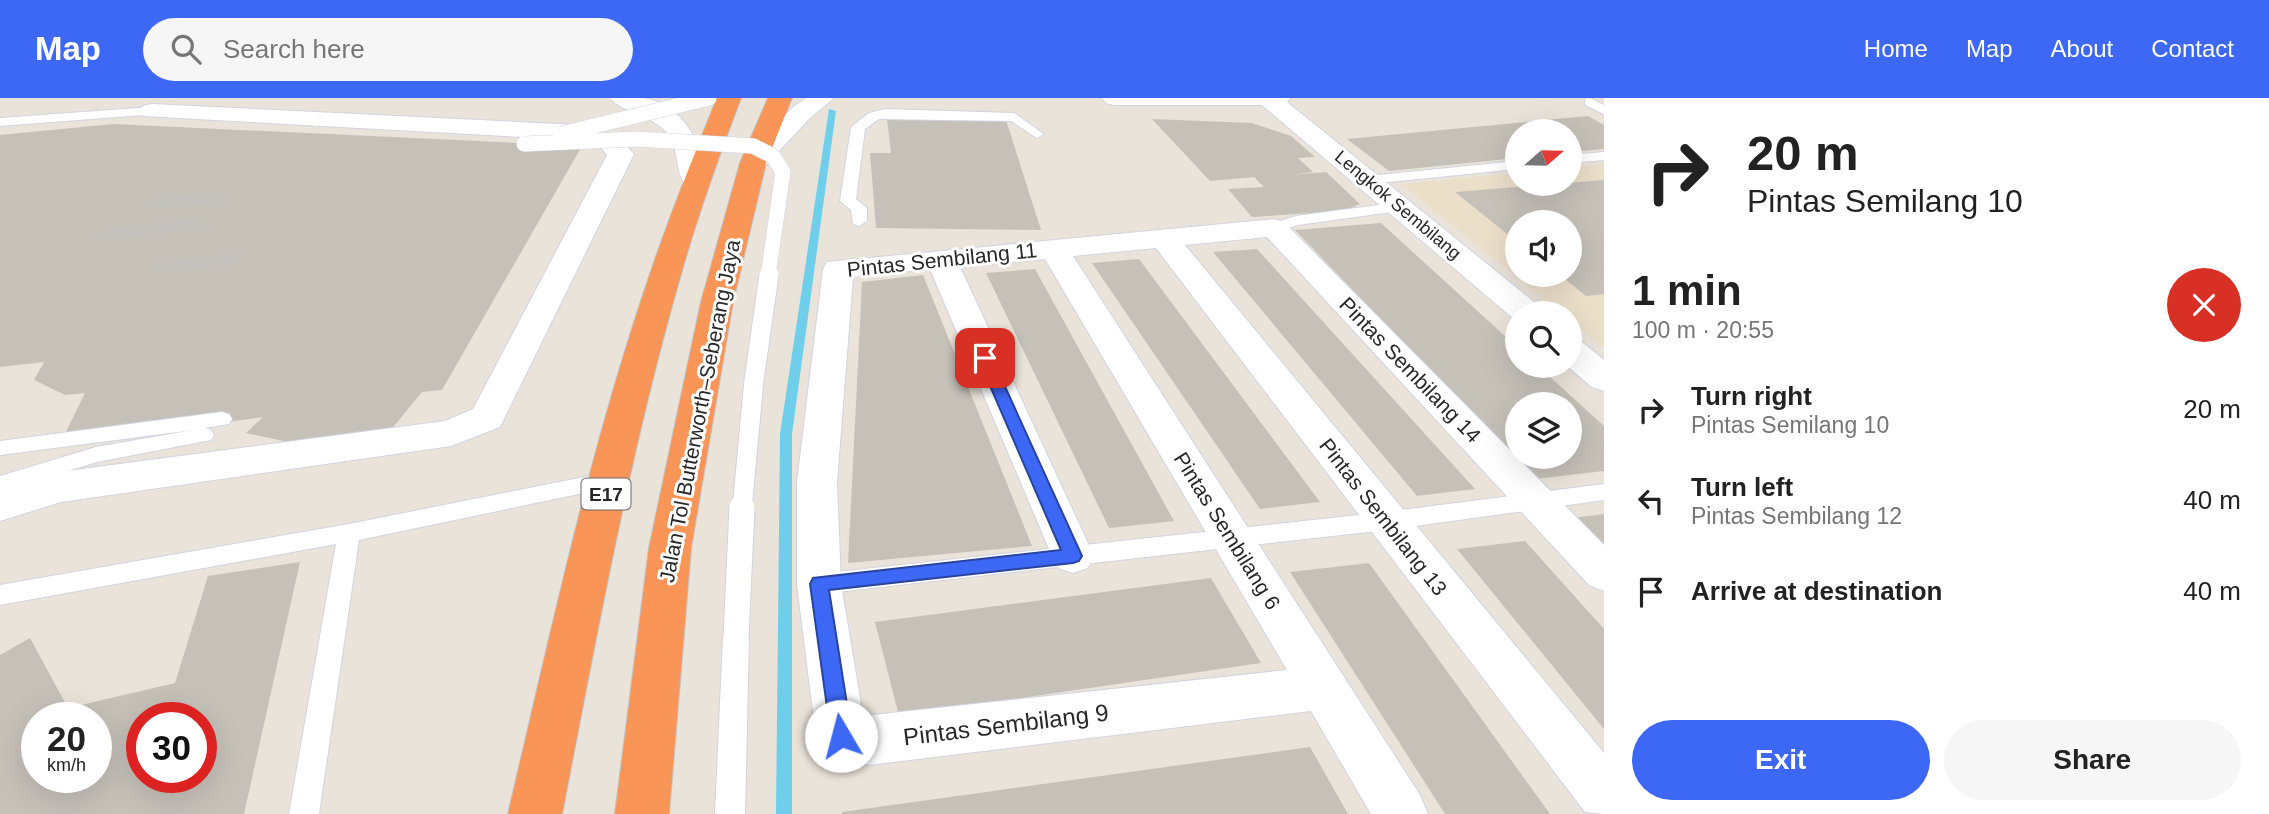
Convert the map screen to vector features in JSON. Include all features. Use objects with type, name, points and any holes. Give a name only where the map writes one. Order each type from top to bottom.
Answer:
[{"type":"highway","name":"E17","points":[[535,814],[628,398],[695,179],[729,98]]},
{"type":"highway","name":"Jalan Tol Butterworth–Seberang Jaya","points":[[642,814],[670,548],[717,302],[753,163],[780,98]]},
{"type":"street","points":[[622,98],[648,107],[675,124],[684,135],[692,156],[695,179]]},
{"type":"street","points":[[753,163],[801,113],[822,98]]},
{"type":"street","points":[[1114,98],[1278,98]]},
{"type":"street","name":"Lengkok Sembilang","points":[[1268,98],[1513,301]]},
{"type":"street","points":[[0,506],[59,486],[450,433],[487,418],[621,154],[609,142],[579,133],[157,104]]},
{"type":"street","name":"Pintas Sembilang 11","points":[[819,584],[817,482],[838,269],[1274,228]]},
{"type":"street","name":"Pintas Sembilang 14","points":[[1274,228],[1604,573]]},
{"type":"street","name":"Pintas Sembilang 13","points":[[1164,238],[1604,794]]},
{"type":"street","name":"Pintas Sembilang 6","points":[[1054,249],[1401,814]]},
{"type":"street","points":[[941,259],[1073,556]]},
{"type":"street","points":[[1582,360],[1604,379]]},
{"type":"street","name":"Pintas Sembilang 9","points":[[819,584],[841,736],[869,741],[1324,688]]},
{"type":"lane","points":[[709,98],[524,144],[637,139],[753,146],[773,156],[783,172],[744,472],[730,814]]},
{"type":"lane","points":[[1590,102],[1604,110]]},
{"type":"lane","points":[[0,122],[157,104]]},
{"type":"lane","points":[[859,221],[859,208],[848,201],[858,127],[874,116],[885,113],[1014,117],[1037,134]]},
{"type":"lane","points":[[1582,158],[1604,156]]},
{"type":"lane","points":[[1369,180],[1505,165]]},
{"type":"lane","points":[[1274,228],[1296,220],[1401,207]]},
{"type":"lane","points":[[0,449],[222,419]]},
{"type":"lane","points":[[0,484],[96,455],[204,435]]},
{"type":"lane","points":[[0,595],[349,533],[609,480]]},
{"type":"lane","points":[[819,584],[1386,521],[1604,492]]},
{"type":"lane","points":[[304,814],[349,533]]},
{"type":"path","points":[[152,204],[216,197]]},
{"type":"path","points":[[222,197],[185,204],[152,204],[222,197]]},
{"type":"path","points":[[102,232],[205,220]]},
{"type":"path","points":[[98,237],[203,226]]},
{"type":"path","points":[[158,268],[238,259]]},
{"type":"shaded area","points":[[1604,164],[1604,348],[1582,330],[1582,301],[1546,301],[1529,287],[1582,287],[1582,210],[1505,210],[1505,268],[1401,184],[1505,174],[1505,196],[1582,196],[1582,167]]},
{"type":"building","points":[[1588,116],[1604,125],[1604,149],[1582,151],[1582,119],[1557,119]]},
{"type":"building","points":[[887,119],[1006,120],[1041,230],[876,228],[870,153],[891,153]]},
{"type":"building","points":[[1152,119],[1252,123],[1291,136],[1315,157],[1298,158],[1313,172],[1291,175],[1326,172],[1360,204],[1343,211],[1252,217],[1228,189],[1264,187],[1254,177],[1210,181]]},
{"type":"building","points":[[113,124],[582,146],[442,390],[422,392],[367,459],[246,433],[263,417],[59,446],[85,393],[65,395],[34,380],[44,362],[0,367],[0,135]]},
{"type":"building","points":[[1505,124],[1505,159],[1389,171],[1347,139]]},
{"type":"building","points":[[1604,180],[1604,294],[1586,296],[1575,287],[1582,287],[1582,210],[1505,210],[1505,232],[1455,192],[1505,188],[1505,196],[1582,196],[1582,182]]},
{"type":"building","points":[[1381,223],[1505,336],[1505,378],[1551,378],[1567,392],[1505,392],[1505,448],[1295,230]]},
{"type":"building","points":[[1257,249],[1475,489],[1417,496],[1213,252]]},
{"type":"building","points":[[1139,259],[1320,502],[1260,509],[1092,263]]},
{"type":"building","points":[[1035,269],[1174,521],[1109,528],[986,273]]},
{"type":"building","points":[[923,275],[1032,546],[848,563],[862,282]]},
{"type":"building","points":[[1582,406],[1604,426],[1604,471],[1535,479],[1525,469],[1582,469]]},
{"type":"building","points":[[1604,514],[1604,550],[1572,518]]},
{"type":"building","points":[[1525,541],[1604,629],[1604,729],[1457,549]]},
{"type":"building","points":[[300,562],[244,814],[0,814],[0,655],[30,638],[65,702],[21,702],[21,793],[112,793],[112,702],[94,702],[175,683],[208,576]]},
{"type":"building","points":[[1369,563],[1550,814],[1445,814],[1290,572]]},
{"type":"building","points":[[1211,578],[1261,663],[899,716],[875,622]]},
{"type":"building","points":[[1310,747],[1348,814],[842,814],[842,812]]},
{"type":"waterway","points":[[784,814],[786,434],[832,111]]},
{"type":"route","points":[[841,736],[819,584],[1073,556],[985,358]]}]
